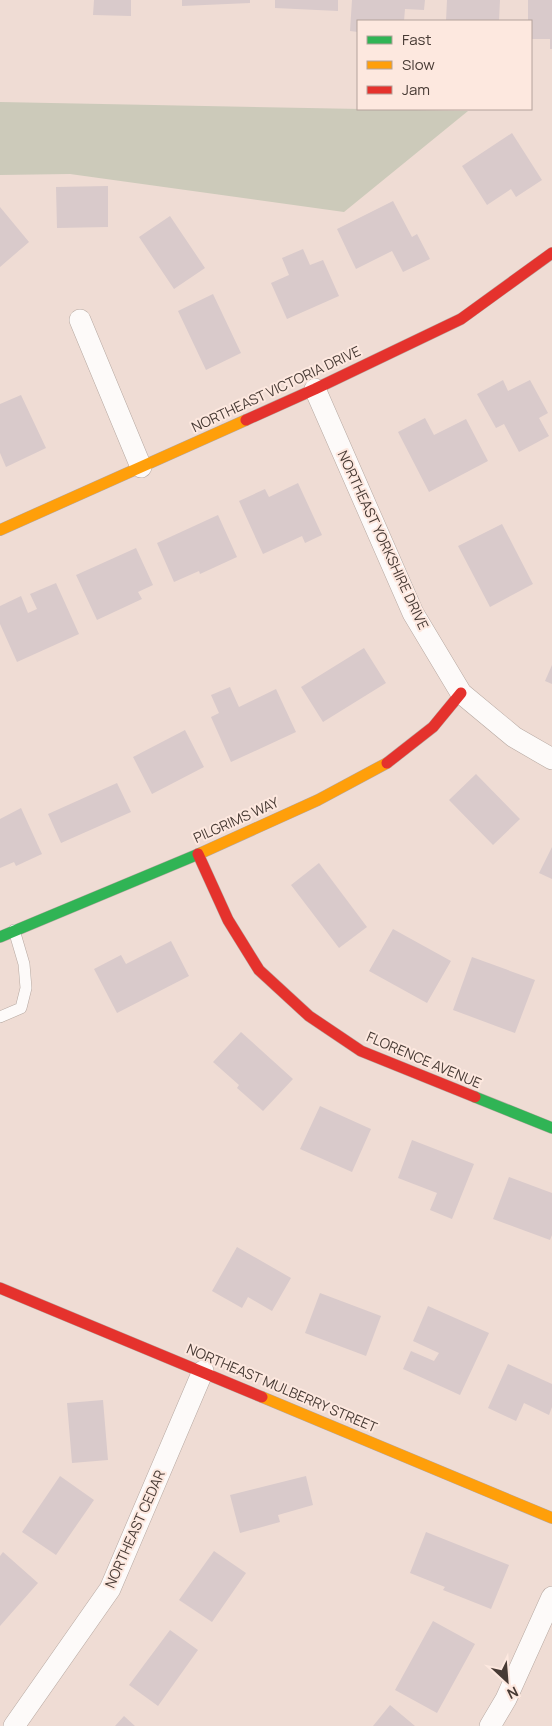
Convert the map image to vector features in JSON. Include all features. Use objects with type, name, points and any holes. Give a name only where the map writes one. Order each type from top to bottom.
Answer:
[{"type":"street","name":"NORTHEAST VICTORIA DRIVE","points":[[0,530],[315,389],[461,318],[552,254]]},
{"type":"street","points":[[80,320],[140,467]]},
{"type":"street","name":"NORTHEAST YORKSHIRE DRIVE","points":[[315,389],[413,613],[461,693],[514,737],[545,757],[552,759]]},
{"type":"street","name":"PILGRIMS WAY","points":[[0,937],[198,854],[318,800],[385,765],[432,727],[461,693]]},
{"type":"street","name":"FLORENCE AVENUE","points":[[198,854],[228,920],[259,970],[309,1016],[361,1052],[552,1128]]},
{"type":"street","name":"NORTHEAST MULBERRY STREET","points":[[0,1288],[552,1518]]},
{"type":"street","name":"NORTHEAST CEDAR","points":[[14,1726],[110,1589],[203,1371]]},
{"type":"street","points":[[490,1726],[506,1699],[552,1597]]},
{"type":"lane","points":[[0,1017],[21,1008],[26,988],[24,964],[14,930]]},
{"type":"shaded area","points":[[0,102],[468,111],[344,212],[70,174],[0,175]]},
{"type":"building","points":[[94,0],[131,0],[131,16],[93,15]]},
{"type":"building","points":[[182,0],[250,0],[250,3],[182,6]]},
{"type":"building","points":[[275,0],[338,0],[338,11],[275,8]]},
{"type":"building","points":[[352,0],[425,0],[424,10],[405,9],[404,20],[357,20],[357,32],[350,31]]},
{"type":"building","points":[[447,0],[500,0],[499,20],[446,20]]},
{"type":"building","points":[[528,0],[552,0],[552,49],[550,49],[550,39],[532,39],[532,20],[528,20]]},
{"type":"building","points":[[512,133],[542,180],[516,197],[511,189],[487,205],[462,166]]},
{"type":"building","points":[[108,186],[108,227],[57,228],[56,187]]},
{"type":"building","points":[[393,201],[412,237],[417,234],[430,259],[403,272],[392,251],[356,269],[337,229]]},
{"type":"building","points":[[0,207],[29,242],[0,267]]},
{"type":"building","points":[[170,216],[205,268],[174,289],[139,237]]},
{"type":"building","points":[[303,249],[310,265],[323,260],[339,296],[287,319],[271,283],[289,275],[282,258]]},
{"type":"building","points":[[213,294],[241,353],[206,370],[178,311]]},
{"type":"building","points":[[503,380],[508,391],[530,380],[548,413],[539,418],[549,436],[519,452],[504,424],[496,428],[477,394]]},
{"type":"building","points":[[21,395],[46,448],[6,467],[0,453],[0,404]]},
{"type":"building","points":[[425,418],[434,435],[466,419],[488,461],[429,492],[398,432]]},
{"type":"building","points":[[298,483],[322,535],[305,543],[302,536],[263,554],[239,501],[265,489],[269,497]]},
{"type":"building","points":[[218,515],[237,557],[200,574],[199,571],[174,582],[157,543]]},
{"type":"building","points":[[502,524],[533,584],[490,607],[458,546]]},
{"type":"building","points":[[136,548],[153,585],[138,592],[142,599],[97,620],[76,575]]},
{"type":"building","points":[[56,583],[79,634],[17,662],[0,624],[0,606],[21,596],[28,613],[37,609],[30,594]]},
{"type":"building","points":[[364,648],[386,683],[323,722],[301,687]]},
{"type":"building","points":[[552,665],[552,684],[545,681]]},
{"type":"building","points":[[230,687],[239,707],[276,689],[296,732],[231,762],[211,717],[219,713],[211,695]]},
{"type":"building","points":[[185,730],[204,767],[152,794],[133,757]]},
{"type":"building","points":[[476,774],[520,819],[493,845],[449,800]]},
{"type":"building","points":[[117,783],[131,812],[61,843],[48,814]]},
{"type":"building","points":[[21,808],[42,854],[16,866],[14,862],[0,868],[0,819]]},
{"type":"building","points":[[552,847],[552,879],[539,873]]},
{"type":"building","points":[[319,863],[367,927],[339,948],[291,885]]},
{"type":"building","points":[[393,929],[451,961],[427,1003],[369,971]]},
{"type":"building","points":[[171,941],[189,976],[117,1013],[94,969],[121,955],[126,964]]},
{"type":"building","points":[[472,957],[535,980],[515,1033],[453,1010]]},
{"type":"building","points":[[241,1032],[293,1079],[263,1111],[237,1088],[239,1085],[213,1062]]},
{"type":"building","points":[[320,1106],[371,1129],[352,1172],[300,1149]]},
{"type":"building","points":[[412,1140],[474,1164],[452,1219],[430,1210],[437,1193],[398,1178]]},
{"type":"building","points":[[509,1177],[552,1193],[552,1235],[550,1240],[493,1219]]},
{"type":"building","points":[[237,1247],[291,1278],[272,1311],[248,1297],[242,1308],[212,1291]]},
{"type":"building","points":[[320,1293],[381,1316],[366,1356],[305,1333]]},
{"type":"building","points":[[428,1306],[489,1333],[460,1395],[403,1369],[411,1351],[434,1361],[439,1353],[413,1341]]},
{"type":"building","points":[[508,1364],[552,1384],[552,1407],[549,1415],[524,1403],[516,1421],[488,1408]]},
{"type":"building","points":[[103,1400],[108,1460],[72,1463],[67,1403]]},
{"type":"building","points":[[60,1476],[94,1500],[56,1555],[22,1532]]},
{"type":"building","points":[[306,1476],[313,1505],[278,1515],[280,1522],[240,1533],[230,1495]]},
{"type":"building","points":[[426,1532],[509,1565],[491,1609],[443,1590],[445,1587],[410,1573]]},
{"type":"building","points":[[214,1551],[246,1573],[212,1622],[179,1600]]},
{"type":"building","points":[[3,1552],[38,1583],[0,1626],[0,1556]]},
{"type":"building","points":[[433,1621],[475,1644],[437,1713],[395,1690]]},
{"type":"building","points":[[170,1630],[198,1650],[158,1706],[129,1685]]},
{"type":"building","points":[[390,1705],[415,1726],[373,1726]]},
{"type":"building","points":[[124,1716],[135,1726],[115,1726]]},
{"type":"traffic: fast","points":[[0,937],[201,853]]},
{"type":"traffic: fast","points":[[475,1097],[552,1128]]},
{"type":"traffic: slow","points":[[0,530],[246,420]]},
{"type":"traffic: slow","points":[[201,853],[318,800],[387,763]]},
{"type":"traffic: slow","points":[[262,1397],[552,1518]]},
{"type":"traffic: jam","points":[[246,420],[461,319],[552,253]]},
{"type":"traffic: jam","points":[[387,763],[433,727],[461,693]]},
{"type":"traffic: jam","points":[[198,854],[228,920],[259,970],[309,1016],[361,1051],[475,1097]]},
{"type":"traffic: jam","points":[[0,1288],[262,1397]]}]
